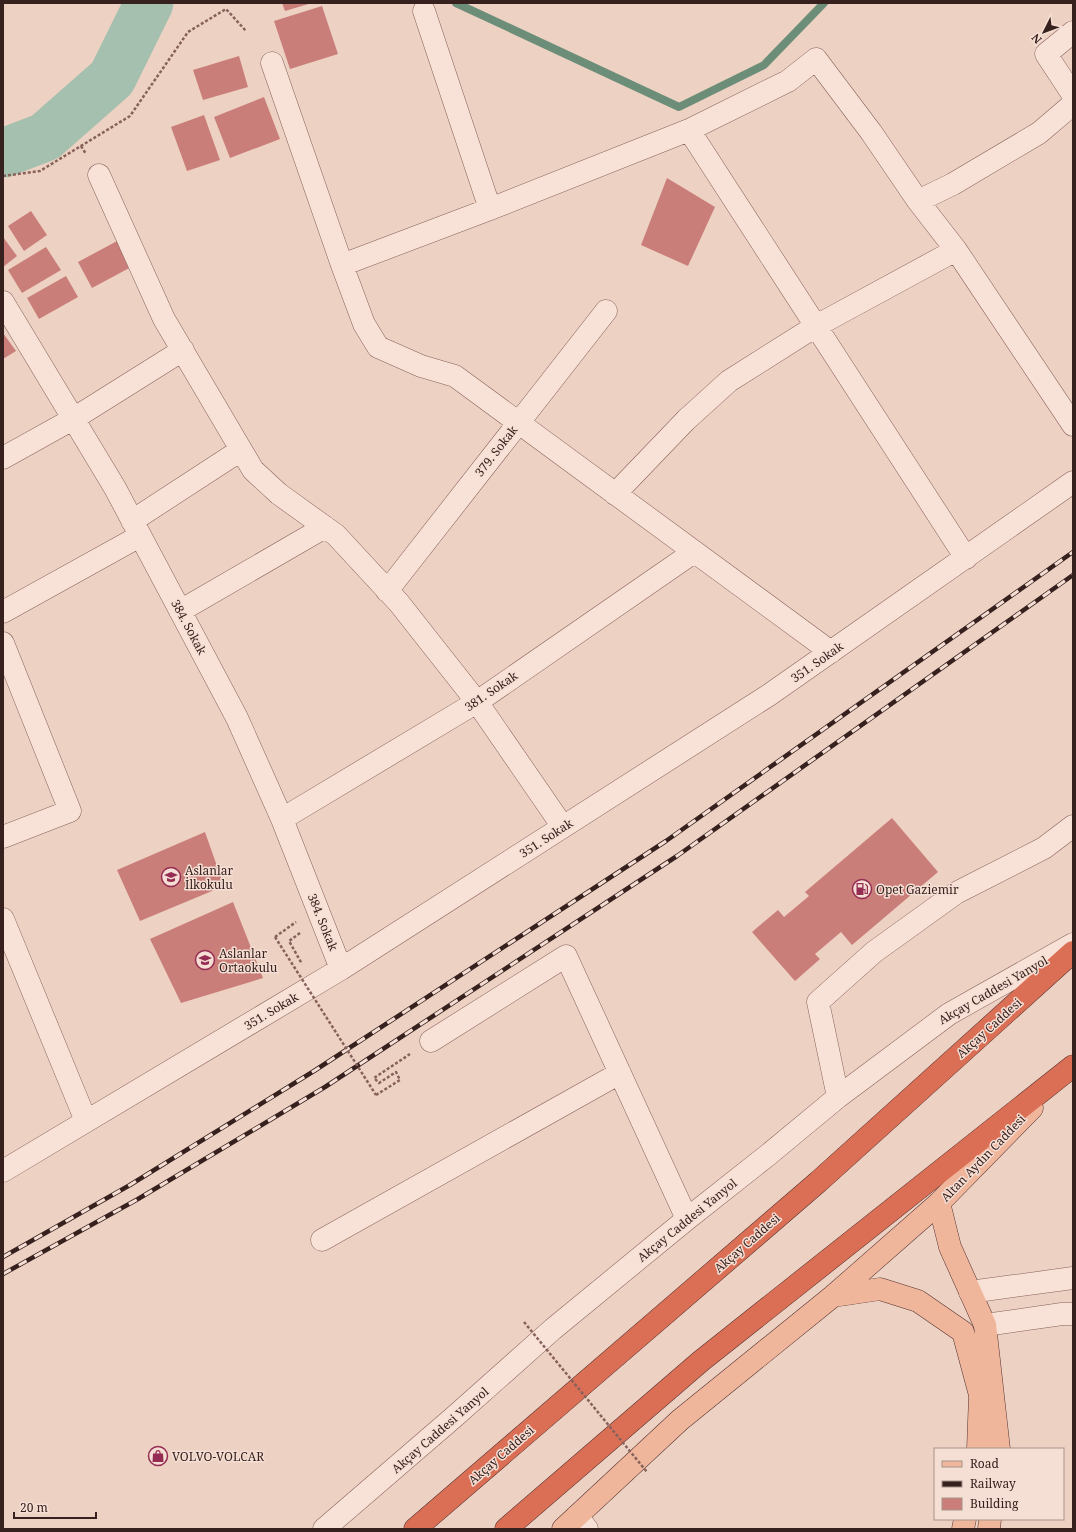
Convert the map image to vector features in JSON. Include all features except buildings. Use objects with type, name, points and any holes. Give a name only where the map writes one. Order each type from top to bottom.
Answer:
[{"type":"highway","name":"Akçay Caddesi","points":[[415,1529],[818,1182],[1073,952]]},
{"type":"highway","points":[[506,1529],[701,1361],[1072,1067]]},
{"type":"main road","name":"Altan Aydın Caddesi","points":[[999,1448],[985,1325],[950,1247],[939,1203],[1072,1067]]},
{"type":"main road","points":[[576,1525],[680,1420],[833,1296],[939,1203]]},
{"type":"main road","points":[[833,1296],[880,1289],[918,1301],[964,1332],[980,1395],[978,1448]]},
{"type":"street","points":[[424,11],[490,209]]},
{"type":"street","points":[[1073,32],[1046,54],[1073,96]]},
{"type":"street","points":[[342,265],[490,209],[689,130],[788,81],[816,59],[871,132],[918,201],[956,250],[1073,425]]},
{"type":"street","points":[[272,63],[364,324],[378,347],[421,366],[455,376],[831,652]]},
{"type":"street","points":[[918,201],[953,184],[1039,133],[1073,104]]},
{"type":"street","points":[[689,130],[966,558]]},
{"type":"street","points":[[99,175],[164,319],[253,470],[274,490],[336,535],[399,603],[477,702],[563,828]]},
{"type":"street","points":[[615,494],[686,420],[729,380],[816,326],[956,250]]},
{"type":"street","name":"384. Sokak","points":[[3,303],[115,488],[237,718],[282,819],[341,968]]},
{"type":"street","name":"379. Sokak","points":[[388,591],[518,422],[606,311]]},
{"type":"street","points":[[3,458],[73,419],[183,350]]},
{"type":"street","points":[[3,612],[136,529],[241,450]]},
{"type":"street","name":"351. Sokak","points":[[3,1171],[341,968],[770,695],[1073,482]]},
{"type":"street","points":[[180,612],[325,527]]},
{"type":"street","name":"381. Sokak","points":[[282,819],[477,702],[694,552]]},
{"type":"street","points":[[3,643],[70,811],[3,837]]},
{"type":"street","points":[[838,1097],[818,1002],[874,952],[956,893],[1044,848],[1073,826]]},
{"type":"street","points":[[3,919],[86,1121]]},
{"type":"street","name":"Akçay Caddesi Yanyol","points":[[324,1529],[449,1422],[553,1329],[838,1097],[950,1014],[1073,944]]},
{"type":"street","points":[[431,1041],[566,956],[687,1219]]},
{"type":"street","points":[[322,1240],[620,1073]]},
{"type":"street","points":[[970,1292],[1073,1278]]},
{"type":"street","points":[[985,1325],[1062,1314],[1073,1314]]},
{"type":"path","points":[[3,176],[40,171],[130,116],[188,32],[226,8],[246,31]]},
{"type":"path","points":[[302,918],[275,937],[376,1096],[400,1080],[396,1072],[379,1083],[374,1078],[431,1041]]},
{"type":"path","points":[[289,941],[301,932]]},
{"type":"path","points":[[524,1322],[647,1472]]},
{"type":"waterway","points":[[3,153],[45,137],[112,78],[149,3]]},
{"type":"waterway","points":[[146,10],[164,3]]},
{"type":"waterway","points":[[456,3],[679,107],[764,65],[824,3]]},
{"type":"railway","points":[[3,1257],[130,1185],[314,1071],[666,841],[1073,552]]},
{"type":"railway","points":[[3,1274],[138,1199],[325,1087],[677,856],[1073,575]]},
{"type":"place","name":"Aslanlar İlkokulu","points":[[171,877]]},
{"type":"place","name":"Opet Gaziemir","points":[[862,889]]},
{"type":"place","name":"Aslanlar Ortaokulu","points":[[205,960]]},
{"type":"place","name":"VOLVO-VOLCAR","points":[[158,1456]]}]
